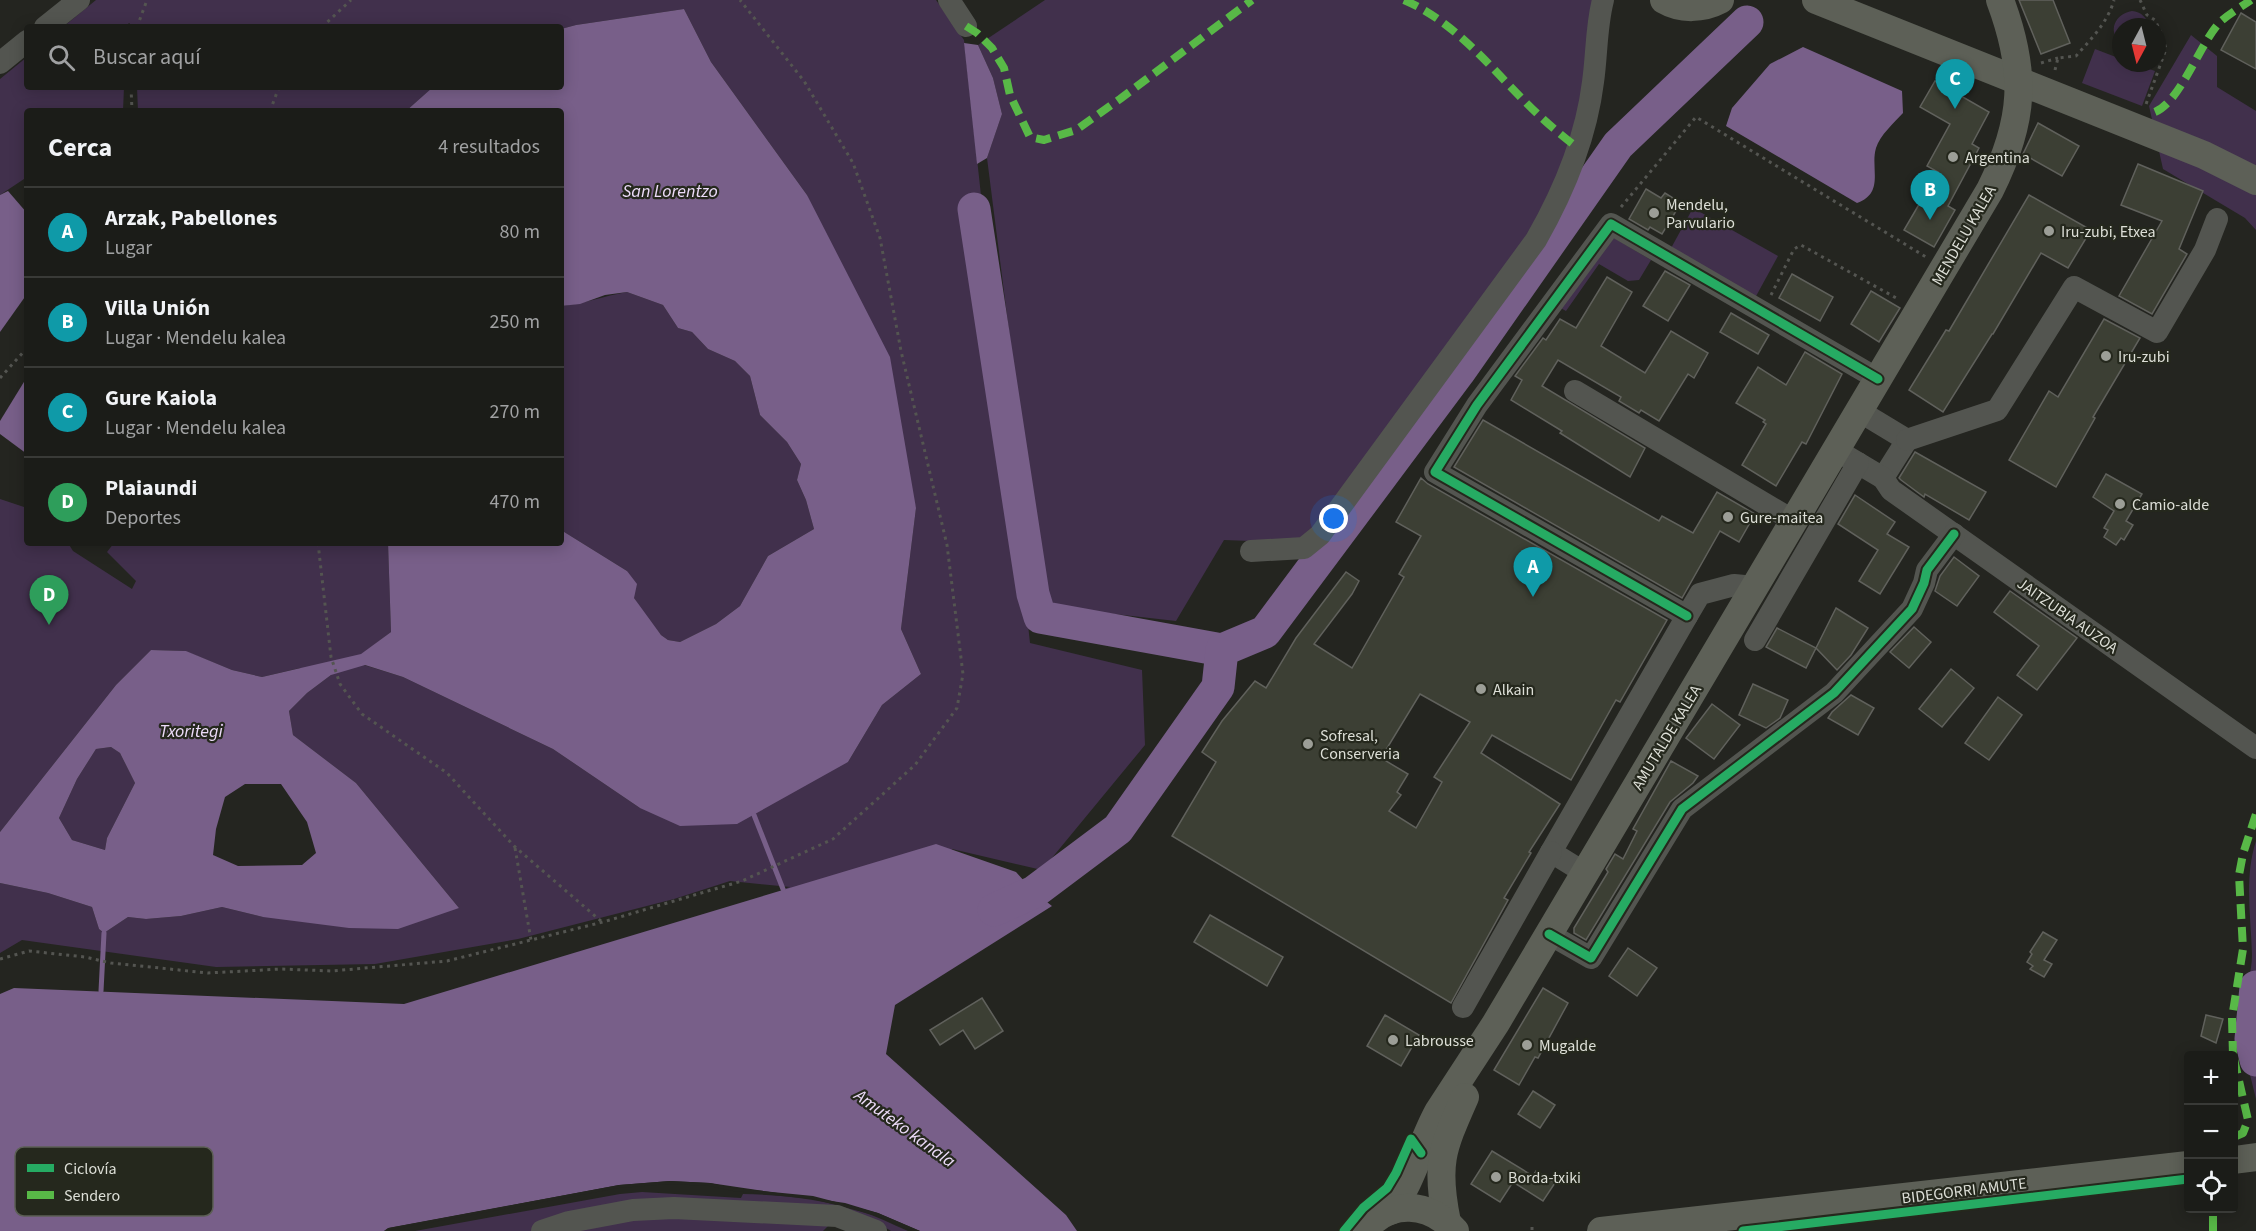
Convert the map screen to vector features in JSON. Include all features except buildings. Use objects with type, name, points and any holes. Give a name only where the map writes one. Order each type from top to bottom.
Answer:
[{"type":"main road","points":[[1664,0],[1691,8],[1720,0]]},
{"type":"main road","points":[[1816,0],[1983,67],[2049,83],[2256,181]]},
{"type":"main road","name":"MENDELU KALEA","points":[[1847,457],[1859,411],[2005,161],[2018,104],[2019,68],[2008,20],[2000,0]]},
{"type":"main road","name":"AMUTALDE KALEA","points":[[1390,1211],[1411,1178],[1437,1112],[1496,1023],[1794,520],[1847,457]]},
{"type":"main road","name":"AMUTALDE KALEA","points":[[1451,1226],[1440,1185],[1443,1150],[1496,1023]]},
{"type":"main road","points":[[1601,1231],[2184,1165]]},
{"type":"main road","points":[[1364,1231],[1377,1218],[1390,1211],[1414,1208],[1427,1210],[1451,1226]]},
{"type":"street","points":[[49,24],[79,0]]},
{"type":"street","points":[[949,0],[966,26]]},
{"type":"street","points":[[1251,550],[1304,548],[1320,535],[1536,240],[1557,204],[1576,157],[1593,83],[1598,19],[1603,0]]},
{"type":"street","points":[[0,63],[24,43]]},
{"type":"street","points":[[1883,478],[1907,440],[1997,410],[2074,287],[2157,332],[2205,250],[2217,219]]},
{"type":"street","points":[[1687,616],[1435,472],[1477,405],[1611,224],[1878,379]]},
{"type":"street","points":[[1575,391],[1794,520]]},
{"type":"street","points":[[1859,411],[1907,440]]},
{"type":"street","points":[[1755,640],[1847,457]]},
{"type":"street","name":"JAITZUBIA AUZOA","points":[[1847,457],[1883,478],[1891,490],[2256,748]]},
{"type":"street","points":[[1549,934],[1591,958],[1682,809],[1834,693],[1912,609],[1924,583],[1927,570],[1954,534]]},
{"type":"street","points":[[1463,1007],[1700,594],[1734,585],[1755,586]]},
{"type":"street","points":[[1551,852],[1585,873]]},
{"type":"street","points":[[542,1231],[569,1222],[633,1210],[675,1208],[837,1216],[876,1231]]},
{"type":"path","points":[[138,24],[147,0]]},
{"type":"path","points":[[325,24],[351,0]]},
{"type":"path","points":[[0,959],[29,951],[85,957],[111,963],[208,973],[281,969],[331,971],[447,961],[603,922],[742,881],[833,838],[915,765],[957,708],[963,674],[947,544],[901,351],[880,238],[853,163],[804,81],[740,0]]},
{"type":"path","points":[[2041,63],[2076,56],[2105,21],[2114,0]]},
{"type":"path","points":[[2140,0],[2147,15],[2155,20],[2166,49],[2144,111]]},
{"type":"path","points":[[2049,83],[2058,58]]},
{"type":"path","points":[[131,90],[132,108]]},
{"type":"path","points":[[271,108],[278,90]]},
{"type":"path","points":[[1611,224],[1624,201],[1696,117],[1928,258],[1924,266]]},
{"type":"path","points":[[1762,311],[1794,249],[1801,245],[1902,301]]},
{"type":"path","points":[[0,378],[24,351]]},
{"type":"path","points":[[318,546],[331,657],[340,684],[362,714],[447,773],[514,846],[603,922]]},
{"type":"path","points":[[514,846],[531,940]]},
{"type":"shaded area","points":[[96,0],[936,0],[964,40],[1030,643],[1142,670],[1145,745],[1042,870],[952,849],[922,913],[783,889],[790,887],[730,881],[674,899],[518,939],[375,964],[216,967],[22,940],[0,953],[0,883],[48,893],[92,907],[99,929],[104,933],[128,917],[146,919],[181,916],[222,907],[263,917],[459,908],[356,783],[293,735],[289,711],[307,693],[331,675],[300,668],[262,677],[232,670],[185,651],[151,650],[116,685],[0,832],[0,499],[24,507],[24,546],[70,546],[73,551],[132,589],[136,581],[107,552],[112,546],[388,546],[391,632],[362,654],[364,665],[403,677],[553,749],[640,808],[848,762],[882,705],[921,674],[901,629],[916,508],[807,195],[711,62],[684,9],[564,28],[564,24],[67,24]]},
{"type":"shaded area","points":[[1045,0],[1593,0],[1583,100],[1560,176],[1473,334],[1305,543],[1224,540],[1176,621],[1044,606],[987,158],[1002,114],[993,78],[978,45]]},
{"type":"shaded area","points":[[2132,11],[2145,18],[2118,18]]},
{"type":"shaded area","points":[[2191,35],[2217,56],[2217,87],[2256,111],[2256,230],[2245,218],[2163,169],[2149,106]]},
{"type":"shaded area","points":[[2095,49],[2112,56],[2112,72],[2155,72],[2142,106],[2082,83]]},
{"type":"shaded area","points":[[24,59],[24,90],[124,90],[123,108],[24,108],[24,179],[0,195],[0,79]]},
{"type":"shaded area","points":[[137,90],[430,90],[409,108],[138,108]]},
{"type":"shaded area","points":[[1693,208],[1778,256],[1755,298],[1670,250]]},
{"type":"shaded area","points":[[1614,238],[1651,260],[1639,280],[1628,281],[1599,264],[1566,311],[1557,306]]},
{"type":"shaded area","points":[[627,292],[663,305],[678,328],[692,332],[708,349],[735,361],[750,376],[760,415],[787,442],[801,464],[797,480],[806,500],[814,529],[768,556],[740,606],[716,624],[680,642],[668,640],[661,635],[641,610],[634,598],[627,571],[564,532],[564,306]]},
{"type":"shaded area","points":[[111,747],[120,753],[135,783],[107,838],[105,850],[72,840],[59,818],[77,779],[96,749]]},
{"type":"shaded area","points":[[2256,841],[2256,1099],[2245,1054],[2242,1021],[2252,962],[2249,883]]},
{"type":"shaded area","points":[[642,1192],[741,1198],[743,1194],[802,1198],[860,1211],[908,1231],[891,1231],[878,1223],[843,1213],[551,1223],[531,1231],[415,1231]]},
{"type":"shaded area","points":[[634,1214],[833,1221],[823,1231],[557,1231]]},
{"type":"water","name":"San Lorentzo","points":[[684,9],[711,62],[807,195],[890,357],[916,508],[901,629],[921,674],[882,705],[848,762],[737,824],[680,826],[640,808],[553,749],[403,677],[365,665],[331,675],[307,693],[289,711],[293,735],[356,783],[459,908],[398,929],[349,928],[263,917],[222,907],[181,916],[146,919],[128,917],[104,933],[99,929],[92,907],[48,893],[0,883],[0,832],[116,685],[151,650],[186,651],[232,670],[262,677],[361,654],[391,632],[388,546],[564,546],[564,532],[627,571],[637,584],[634,598],[661,635],[668,640],[680,642],[716,624],[740,606],[768,556],[814,529],[806,500],[797,480],[801,464],[787,442],[760,415],[750,376],[735,361],[708,349],[692,332],[678,328],[663,305],[627,292],[564,306],[564,108],[409,108],[430,90],[564,90],[564,28]],"holes":[[[111,747],[120,753],[135,783],[107,838],[105,850],[72,840],[59,818],[77,779],[96,749]],[[245,784],[281,784],[307,822],[316,853],[302,865],[238,866],[213,855],[216,829],[225,797]]]},
{"type":"water","points":[[964,43],[978,45],[993,78],[1002,114],[987,158],[977,164]]},
{"type":"water","points":[[1803,47],[1902,91],[1903,113],[1884,134],[1876,148],[1874,186],[1866,199],[1857,203],[1726,126],[1732,108],[1770,64]]},
{"type":"water","points":[[8,191],[24,210],[24,298],[0,332],[0,195]]},
{"type":"water","points":[[24,382],[24,452],[0,434],[0,421]]},
{"type":"water","name":"Amuteko kanala","points":[[936,844],[1016,872],[1034,892],[1052,906],[895,1005],[886,1054],[1066,1215],[1077,1231],[920,1231],[878,1213],[845,1203],[710,1183],[670,1181],[619,1185],[389,1228],[384,1231],[0,1231],[0,994],[14,988],[404,1004]]},
{"type":"pier","points":[[670,1181],[710,1183],[733,1188],[813,1196],[878,1213],[920,1231],[912,1231],[877,1216],[813,1199],[733,1191],[709,1186],[670,1184],[619,1188],[384,1231],[388,1228],[619,1185]]},
{"type":"waterway","points":[[994,910],[1034,892],[1118,829],[1218,687],[1222,650],[1265,632],[1459,372],[1618,145],[1747,22]]},
{"type":"waterway","points":[[974,209],[1033,594],[1040,617],[1222,650]]},
{"type":"waterway","points":[[754,815],[783,889]]},
{"type":"waterway","points":[[101,991],[104,933]]},
{"type":"waterway","points":[[2256,987],[2251,1039],[2256,1060]]},
{"type":"marked path","points":[[966,26],[992,48],[1004,68],[1010,95],[1030,137],[1044,140],[1076,130],[1252,0]]},
{"type":"marked path","points":[[1404,0],[1444,23],[1462,38],[1526,103],[1578,148]]},
{"type":"marked path","points":[[2155,112],[2164,106],[2182,84],[2220,22],[2251,0]]},
{"type":"marked path","points":[[2233,1051],[2232,1018],[2243,949],[2239,875],[2256,814]]},
{"type":"marked path","points":[[2238,1076],[2248,1120],[2243,1133],[2238,1135]]},
{"type":"marked path","points":[[2213,1213],[2213,1231]]},
{"type":"cycle path","points":[[1687,616],[1435,472],[1477,405],[1611,224],[1878,379]]},
{"type":"cycle path","points":[[1549,934],[1591,958],[1682,809],[1834,693],[1912,609],[1924,583],[1927,570],[1954,534]]},
{"type":"cycle path","points":[[1344,1231],[1363,1208],[1387,1188],[1411,1139],[1421,1153]]},
{"type":"cycle path","name":"BIDEGORRI AMUTE","points":[[1743,1231],[2184,1179]]},
{"type":"place","name":"Gure Kaiola","points":[[1955,109]]},
{"type":"place","name":"Argentina","points":[[1953,157]]},
{"type":"place","name":"Mendelu, Parvulario","points":[[1654,213]]},
{"type":"place","name":"Villa Unión","points":[[1930,220]]},
{"type":"place","name":"Iru-zubi, Etxea","points":[[2049,231]]},
{"type":"place","name":"Iru-zubi","points":[[2106,356]]},
{"type":"place","name":"Camio-alde","points":[[2120,504]]},
{"type":"place","name":"Gure-maitea","points":[[1728,517]]},
{"type":"place","name":"Arzak, Pabellones","points":[[1533,597]]},
{"type":"place","name":"Plaiaundi","points":[[49,625]]},
{"type":"place","name":"Alkain","points":[[1481,689]]},
{"type":"place","name":"Sofresal, Conserveria","points":[[1308,744]]},
{"type":"place","name":"Labrousse","points":[[1393,1040]]},
{"type":"place","name":"Mugalde","points":[[1527,1045]]},
{"type":"place","name":"Borda-txiki","points":[[1496,1177]]},
{"type":"water label","name":"Txoritegi","points":[[191,731]]}]
